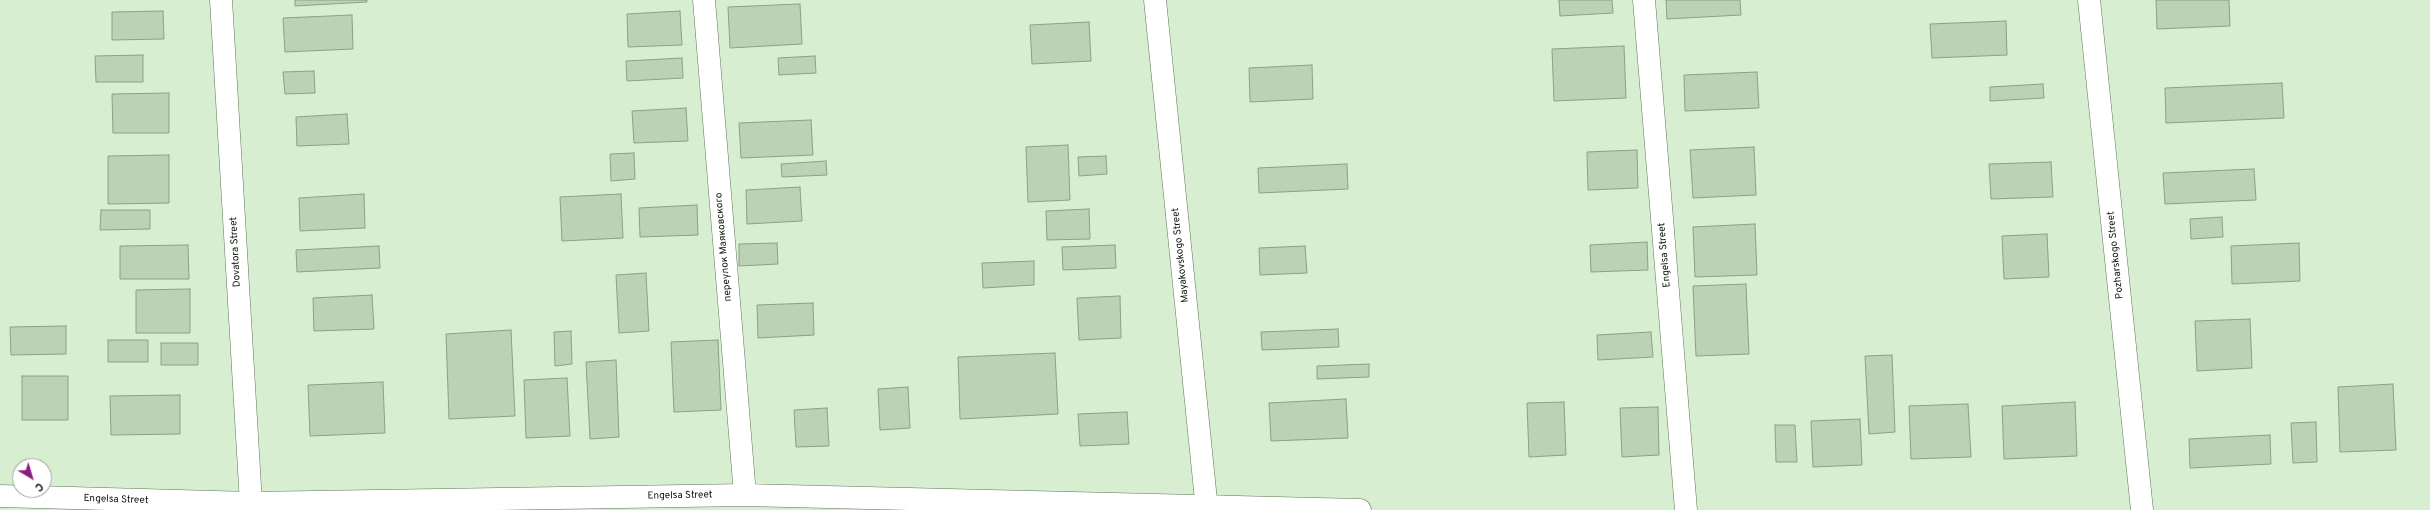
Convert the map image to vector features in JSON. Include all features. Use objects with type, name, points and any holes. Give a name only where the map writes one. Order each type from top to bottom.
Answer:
[{"type":"street","name":"Dovatora Street","points":[[220,0],[251,503]]},
{"type":"street","name":"переулок Маяковского","points":[[704,0],[745,495]]},
{"type":"street","name":"Mayakovskogo Street","points":[[1155,0],[1207,508]]},
{"type":"street","name":"Engelsa Street","points":[[1644,0],[1686,510]]},
{"type":"street","name":"Pozharskogo Street","points":[[2089,0],[2142,510]]},
{"type":"street","name":"Engelsa Street","points":[[0,496],[251,503],[745,495],[1207,508],[1360,510]]},
{"type":"building","points":[[295,0],[367,0],[367,2],[295,6]]},
{"type":"building","points":[[1559,0],[1612,0],[1613,13],[1560,16]]},
{"type":"building","points":[[1666,0],[1740,0],[1741,15],[1667,19]]},
{"type":"building","points":[[2156,0],[2229,0],[2230,26],[2157,29]]},
{"type":"building","points":[[800,4],[802,44],[730,48],[728,7]]},
{"type":"building","points":[[163,11],[164,39],[112,40],[112,12]]},
{"type":"building","points":[[680,11],[682,45],[628,47],[627,14]]},
{"type":"building","points":[[352,15],[353,49],[285,52],[283,18]]},
{"type":"building","points":[[2006,21],[2007,55],[1932,58],[1930,24]]},
{"type":"building","points":[[1089,22],[1091,61],[1032,64],[1030,25]]},
{"type":"building","points":[[1624,46],[1626,98],[1554,101],[1552,49]]},
{"type":"building","points":[[143,55],[143,82],[96,82],[95,56]]},
{"type":"building","points":[[815,56],[816,73],[779,75],[778,58]]},
{"type":"building","points":[[682,58],[683,78],[627,81],[626,61]]},
{"type":"building","points":[[1312,65],[1313,99],[1250,102],[1249,68]]},
{"type":"building","points":[[314,71],[315,93],[285,94],[283,72]]},
{"type":"building","points":[[1757,72],[1759,108],[1685,111],[1684,75]]},
{"type":"building","points":[[2282,83],[2284,118],[2166,123],[2165,88]]},
{"type":"building","points":[[2043,84],[2044,98],[1990,101],[1990,87]]},
{"type":"building","points":[[169,93],[169,133],[113,133],[112,94]]},
{"type":"building","points":[[686,108],[688,141],[634,143],[632,111]]},
{"type":"building","points":[[347,114],[349,144],[297,146],[296,117]]},
{"type":"building","points":[[811,120],[813,155],[741,158],[739,123]]},
{"type":"building","points":[[1068,145],[1070,200],[1028,202],[1026,147]]},
{"type":"building","points":[[1754,147],[1756,195],[1693,198],[1690,150]]},
{"type":"building","points":[[1637,150],[1638,188],[1588,190],[1587,152]]},
{"type":"building","points":[[634,153],[635,179],[611,181],[610,154]]},
{"type":"building","points":[[169,155],[169,203],[108,204],[108,156]]},
{"type":"building","points":[[1106,156],[1107,174],[1079,176],[1078,157]]},
{"type":"building","points":[[826,161],[827,175],[782,177],[781,164]]},
{"type":"building","points":[[2051,162],[2053,197],[1991,199],[1989,164]]},
{"type":"building","points":[[1347,164],[1348,189],[1259,193],[1258,168]]},
{"type":"building","points":[[2254,169],[2256,200],[2165,204],[2163,173]]},
{"type":"building","points":[[800,187],[802,221],[747,224],[746,190]]},
{"type":"building","points":[[364,194],[365,228],[300,231],[299,198]]},
{"type":"building","points":[[621,194],[623,238],[562,241],[560,197]]},
{"type":"building","points":[[697,205],[698,235],[640,237],[639,208]]},
{"type":"building","points":[[1089,209],[1090,239],[1047,240],[1046,211]]},
{"type":"building","points":[[101,210],[150,210],[150,229],[100,230]]},
{"type":"building","points":[[2222,217],[2223,237],[2191,239],[2190,219]]},
{"type":"building","points":[[1755,224],[1757,275],[1695,277],[1693,227]]},
{"type":"building","points":[[2047,234],[2049,277],[2004,279],[2002,236]]},
{"type":"building","points":[[1647,242],[1648,270],[1591,272],[1590,245]]},
{"type":"building","points":[[777,243],[778,264],[739,266],[739,244]]},
{"type":"building","points":[[2299,243],[2300,281],[2232,284],[2231,246]]},
{"type":"building","points":[[188,245],[189,279],[120,279],[120,246]]},
{"type":"building","points":[[1115,245],[1116,268],[1063,270],[1062,247]]},
{"type":"building","points":[[379,246],[380,268],[297,272],[296,250]]},
{"type":"building","points":[[1305,246],[1307,273],[1260,275],[1259,248]]},
{"type":"building","points":[[1034,261],[1034,285],[983,288],[982,263]]},
{"type":"building","points":[[646,273],[649,331],[619,333],[616,275]]},
{"type":"building","points":[[1746,284],[1749,354],[1696,356],[1693,286]]},
{"type":"building","points":[[190,289],[190,333],[136,333],[136,290]]},
{"type":"building","points":[[372,295],[374,329],[314,331],[313,298]]},
{"type":"building","points":[[1120,296],[1121,338],[1079,340],[1077,298]]},
{"type":"building","points":[[813,303],[814,335],[758,338],[757,305]]},
{"type":"building","points":[[2250,319],[2252,368],[2197,371],[2195,321]]},
{"type":"building","points":[[66,326],[66,354],[11,355],[10,327]]},
{"type":"building","points":[[1338,329],[1339,347],[1262,350],[1261,332]]},
{"type":"building","points":[[511,330],[515,416],[449,419],[446,334]]},
{"type":"building","points":[[571,331],[572,364],[555,366],[554,332]]},
{"type":"building","points":[[1651,332],[1653,357],[1598,360],[1597,335]]},
{"type":"building","points":[[108,340],[148,340],[148,362],[108,362]]},
{"type":"building","points":[[718,340],[721,410],[674,412],[671,342]]},
{"type":"building","points":[[161,343],[198,343],[198,365],[161,365]]},
{"type":"building","points":[[1055,353],[1058,414],[960,419],[958,357]]},
{"type":"building","points":[[1892,355],[1895,432],[1869,434],[1865,356]]},
{"type":"building","points":[[616,360],[619,437],[590,439],[586,362]]},
{"type":"building","points":[[1369,364],[1369,377],[1317,379],[1317,366]]},
{"type":"building","points":[[22,376],[68,376],[68,420],[22,420]]},
{"type":"building","points":[[567,378],[570,436],[526,438],[524,380]]},
{"type":"building","points":[[383,382],[385,433],[310,436],[308,385]]},
{"type":"building","points":[[2393,384],[2396,450],[2340,452],[2338,387]]},
{"type":"building","points":[[908,387],[910,428],[880,430],[878,389]]},
{"type":"building","points":[[180,395],[180,434],[111,435],[110,396]]},
{"type":"building","points":[[1346,399],[1348,438],[1271,441],[1269,403]]},
{"type":"building","points":[[1564,402],[1566,455],[1529,457],[1527,403]]},
{"type":"building","points":[[2075,402],[2077,456],[2004,459],[2002,406]]},
{"type":"building","points":[[1968,404],[1971,457],[1911,459],[1909,406]]},
{"type":"building","points":[[1658,407],[1659,455],[1622,457],[1620,408]]},
{"type":"building","points":[[827,408],[829,446],[796,447],[794,410]]},
{"type":"building","points":[[1127,412],[1129,444],[1080,446],[1078,414]]},
{"type":"building","points":[[1860,419],[1862,465],[1813,467],[1811,421]]},
{"type":"building","points":[[2316,422],[2317,462],[2293,463],[2291,423]]},
{"type":"building","points":[[1775,425],[1795,425],[1797,462],[1776,462]]},
{"type":"building","points":[[2270,435],[2271,464],[2190,468],[2189,439]]}]
